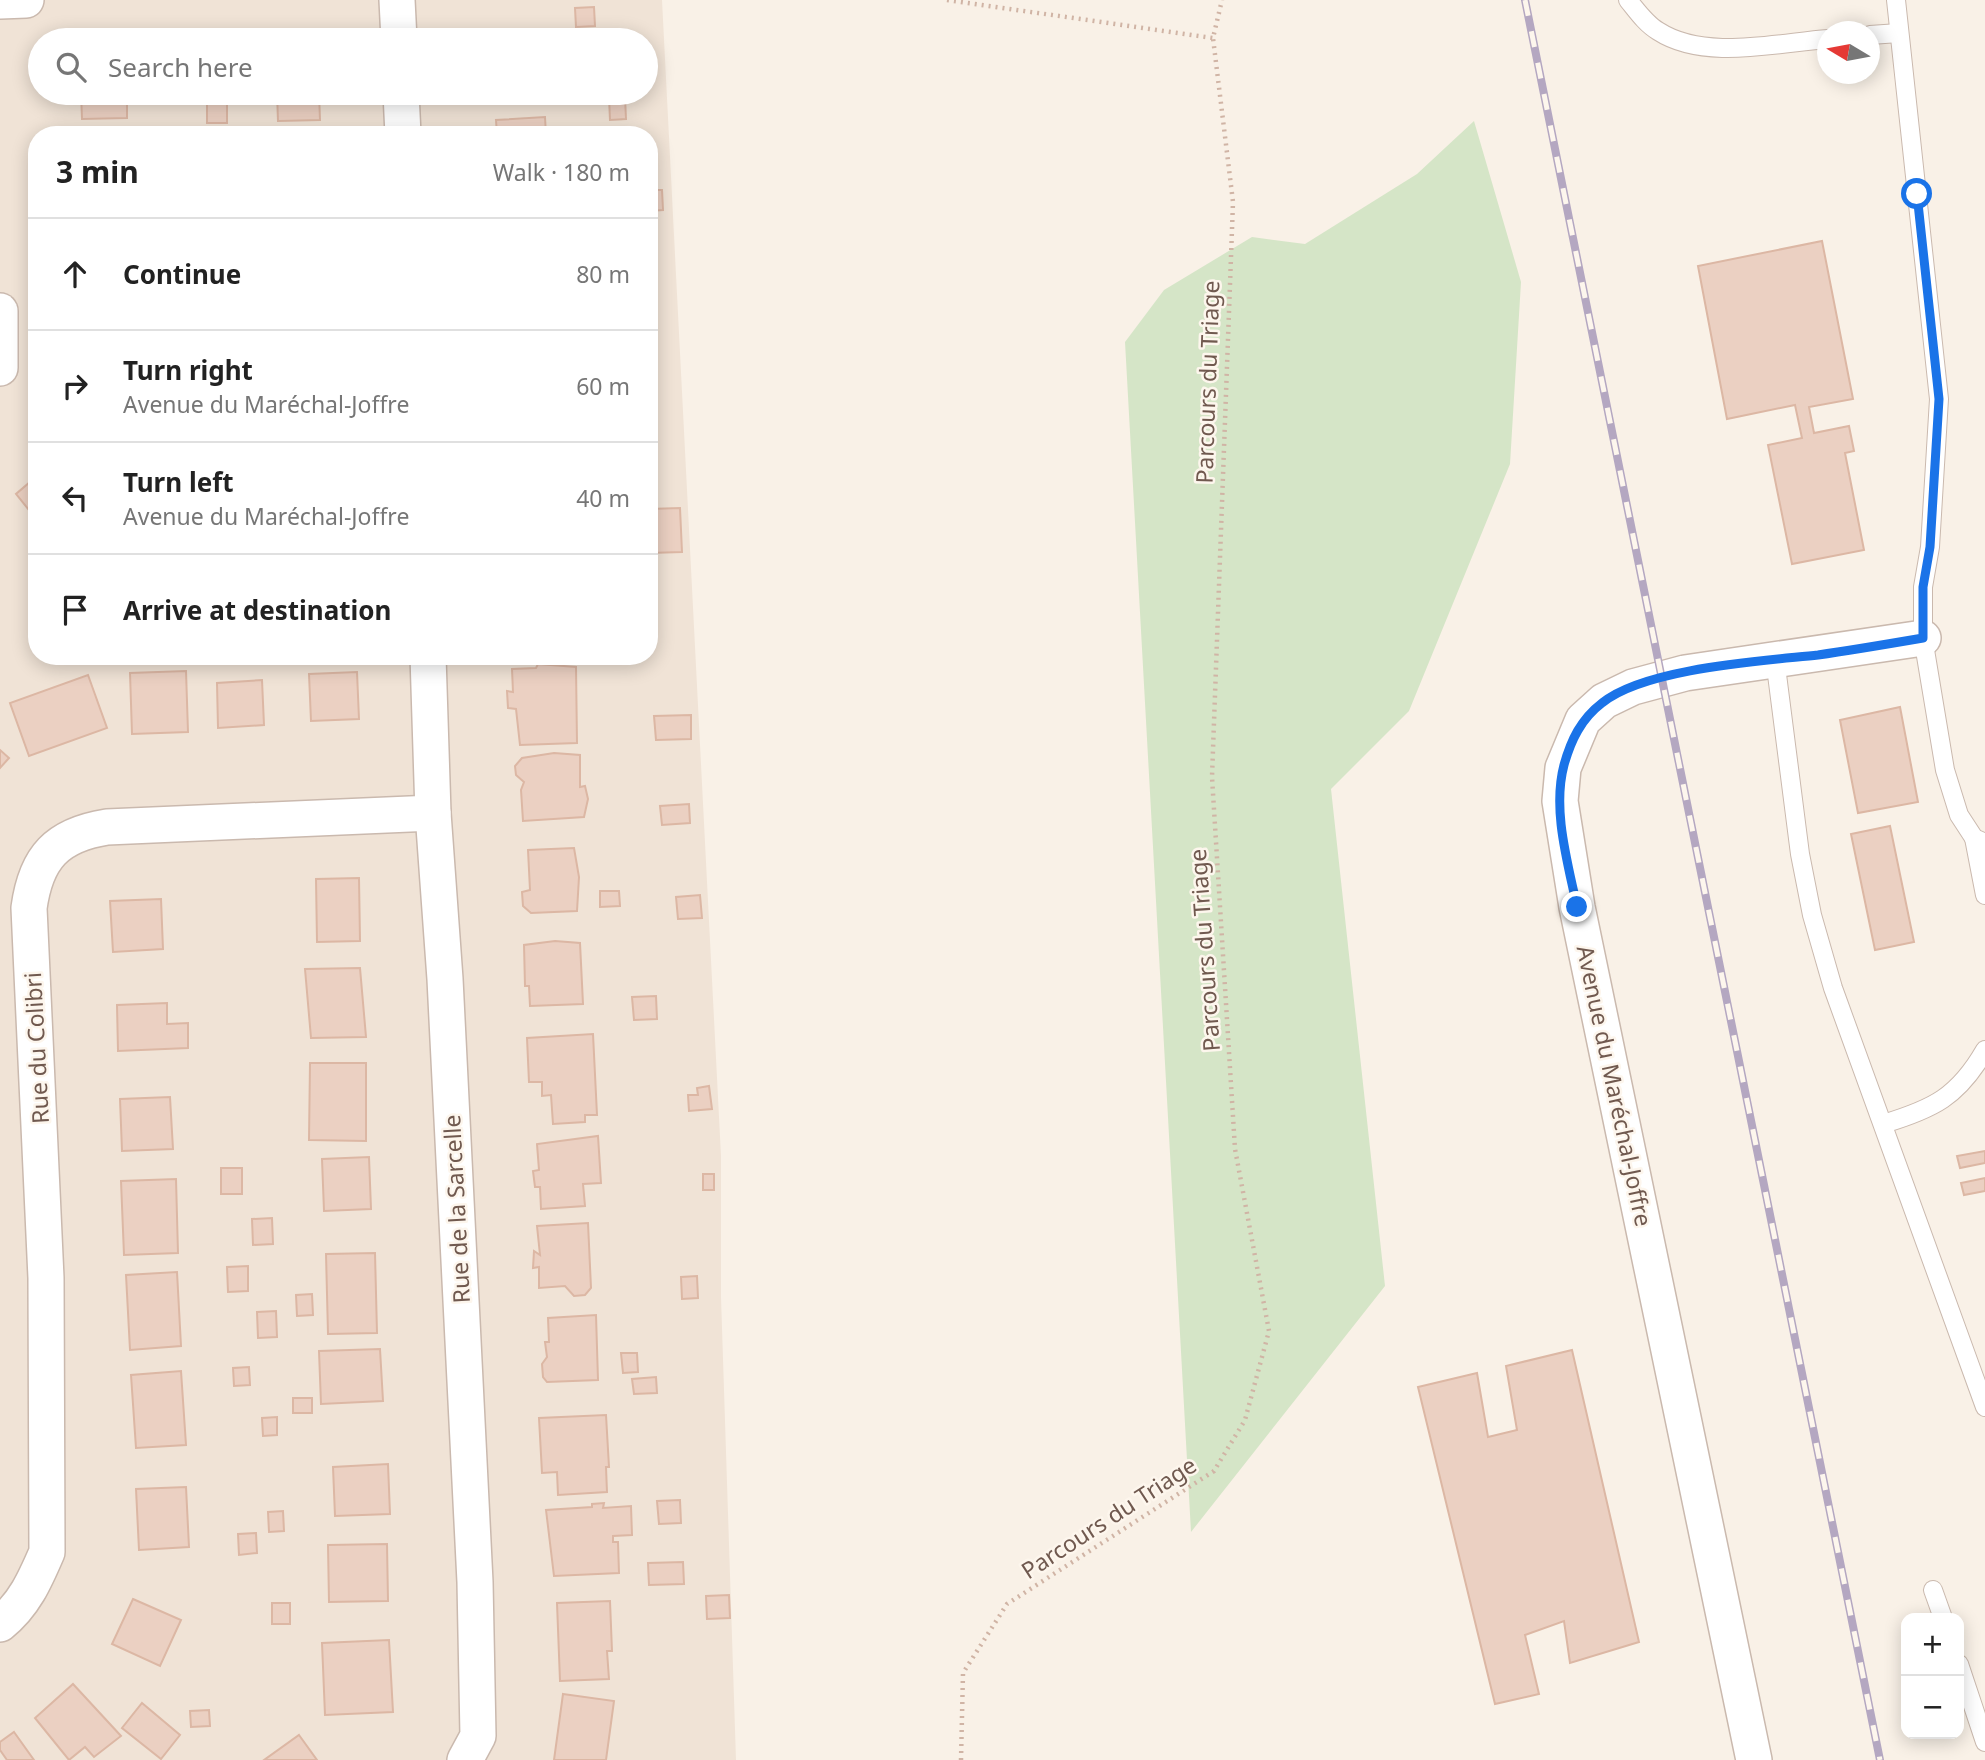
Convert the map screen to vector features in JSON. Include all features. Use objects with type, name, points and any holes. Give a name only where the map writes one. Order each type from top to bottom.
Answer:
[{"type":"street","points":[[0,1],[26,0]]},
{"type":"street","points":[[397,0],[398,28]]},
{"type":"street","points":[[402,105],[403,126]]},
{"type":"street","points":[[0,311],[0,368]]},
{"type":"street","name":"Avenue du Maréchal-Joffre","points":[[1755,1760],[1577,907],[1560,802],[1563,768],[1583,720],[1604,701],[1633,687],[1662,679],[1775,659],[1923,638]]},
{"type":"street","name":"Rue de la Sarcelle","points":[[428,665],[433,813],[445,979],[475,1582],[478,1736],[466,1760]]},
{"type":"street","name":"Rue du Colibri","points":[[0,1623],[13,1613],[30,1589],[47,1552],[46,1278],[29,908],[42,860],[68,837],[107,827],[433,813]]},
{"type":"lane","points":[[1628,0],[1658,31],[1687,44],[1730,47],[1817,40]]},
{"type":"lane","points":[[1896,0],[1939,399],[1933,521],[1923,587],[1923,638],[1945,770],[1959,815],[1980,840],[1985,895]]},
{"type":"lane","points":[[1880,34],[1899,33]]},
{"type":"lane","points":[[1775,659],[1812,915],[1833,988],[1985,1407]]},
{"type":"lane","points":[[1883,1124],[1934,1106],[1955,1092],[1972,1073],[1985,1050]]},
{"type":"lane","points":[[1933,1590],[1941,1613]]},
{"type":"lane","points":[[1963,1676],[1985,1742]]},
{"type":"path","points":[[947,0],[1213,38]]},
{"type":"path","name":"Parcours du Triage","points":[[961,1760],[963,1673],[1007,1604],[1214,1471],[1245,1420],[1269,1331],[1235,1149],[1212,777],[1233,202],[1213,38],[1222,0]]},
{"type":"shaded area","points":[[0,0],[662,0],[721,1156],[721,1297],[736,1760],[0,1760]]},
{"type":"green space","points":[[1474,121],[1521,282],[1510,464],[1409,711],[1331,789],[1385,1286],[1191,1532],[1125,342],[1164,290],[1252,237],[1305,244],[1417,174]]},
{"type":"building","points":[[594,7],[595,26],[576,27],[575,8]]},
{"type":"building","points":[[81,105],[127,105],[127,118],[82,119]]},
{"type":"building","points":[[207,105],[227,105],[227,123],[207,123]]},
{"type":"building","points":[[277,105],[319,105],[320,120],[278,121]]},
{"type":"building","points":[[609,105],[625,105],[626,119],[610,120]]},
{"type":"building","points":[[545,117],[546,126],[496,126],[496,120]]},
{"type":"building","points":[[658,190],[662,190],[663,210],[658,210]]},
{"type":"building","points":[[1822,241],[1853,399],[1809,407],[1814,433],[1849,426],[1854,451],[1845,453],[1864,550],[1792,564],[1768,445],[1802,438],[1795,405],[1727,419],[1698,266]]},
{"type":"building","points":[[28,484],[28,509],[16,494]]},
{"type":"building","points":[[680,508],[682,552],[658,553],[658,509]]},
{"type":"building","points":[[538,665],[576,667],[577,743],[520,745],[516,709],[508,708],[507,691],[513,692],[512,669],[536,668]]},
{"type":"building","points":[[186,671],[188,732],[132,734],[130,673]]},
{"type":"building","points":[[357,672],[359,719],[311,721],[309,674]]},
{"type":"building","points":[[88,675],[107,728],[29,756],[10,703]]},
{"type":"building","points":[[262,680],[264,725],[218,728],[217,683]]},
{"type":"building","points":[[1900,707],[1918,802],[1858,813],[1840,720]]},
{"type":"building","points":[[691,715],[691,739],[656,740],[654,716]]},
{"type":"building","points":[[0,750],[9,758],[0,768]]},
{"type":"building","points":[[554,753],[580,755],[580,787],[585,786],[588,799],[584,817],[523,821],[521,790],[524,782],[516,775],[515,766],[522,758]]},
{"type":"building","points":[[689,804],[690,823],[662,825],[660,806]]},
{"type":"building","points":[[1890,826],[1914,942],[1875,950],[1851,834]]},
{"type":"building","points":[[574,848],[579,877],[577,911],[531,913],[523,906],[522,892],[530,890],[528,850]]},
{"type":"building","points":[[359,878],[360,941],[317,942],[316,879]]},
{"type":"building","points":[[600,891],[619,891],[620,906],[600,907]]},
{"type":"building","points":[[700,895],[702,918],[678,919],[676,897]]},
{"type":"building","points":[[161,899],[163,949],[113,952],[110,901]]},
{"type":"building","points":[[555,941],[580,943],[583,1004],[530,1006],[529,986],[525,986],[524,945]]},
{"type":"building","points":[[360,968],[366,1037],[311,1038],[305,969]]},
{"type":"building","points":[[656,996],[657,1019],[634,1020],[632,997]]},
{"type":"building","points":[[167,1003],[167,1024],[188,1023],[188,1048],[118,1051],[117,1005]]},
{"type":"building","points":[[593,1034],[597,1115],[585,1115],[585,1122],[553,1124],[551,1095],[542,1096],[542,1082],[529,1082],[527,1038]]},
{"type":"building","points":[[310,1063],[366,1063],[366,1141],[309,1140]]},
{"type":"building","points":[[709,1086],[712,1109],[689,1111],[688,1095],[698,1095],[697,1088]]},
{"type":"building","points":[[170,1097],[173,1149],[122,1151],[120,1099]]},
{"type":"building","points":[[598,1136],[601,1183],[583,1184],[585,1206],[541,1209],[540,1187],[535,1187],[533,1171],[539,1170],[537,1144]]},
{"type":"building","points":[[1985,1151],[1985,1163],[1960,1168],[1957,1156]]},
{"type":"building","points":[[369,1157],[371,1209],[324,1211],[322,1159]]},
{"type":"building","points":[[221,1168],[242,1168],[242,1194],[221,1194]]},
{"type":"building","points":[[703,1174],[714,1174],[714,1190],[703,1190]]},
{"type":"building","points":[[1985,1178],[1985,1191],[1964,1195],[1961,1183]]},
{"type":"building","points":[[176,1179],[178,1253],[124,1255],[121,1181]]},
{"type":"building","points":[[272,1218],[273,1244],[253,1245],[252,1219]]},
{"type":"building","points":[[588,1223],[591,1288],[585,1295],[574,1296],[565,1286],[539,1288],[539,1267],[533,1268],[534,1251],[540,1255],[537,1226]]},
{"type":"building","points":[[375,1253],[377,1333],[328,1334],[326,1254]]},
{"type":"building","points":[[248,1266],[248,1291],[228,1292],[227,1267]]},
{"type":"building","points":[[177,1272],[181,1346],[130,1350],[126,1275]]},
{"type":"building","points":[[697,1276],[698,1298],[682,1299],[681,1277]]},
{"type":"building","points":[[312,1294],[313,1315],[297,1316],[296,1295]]},
{"type":"building","points":[[276,1311],[277,1337],[258,1338],[257,1312]]},
{"type":"building","points":[[596,1315],[598,1380],[547,1382],[543,1377],[542,1364],[547,1357],[545,1342],[549,1342],[548,1318]]},
{"type":"building","points":[[380,1349],[383,1401],[321,1404],[319,1351]]},
{"type":"building","points":[[1572,1350],[1639,1642],[1570,1663],[1564,1621],[1525,1635],[1539,1694],[1495,1704],[1418,1387],[1477,1373],[1488,1437],[1517,1430],[1506,1366]]},
{"type":"building","points":[[621,1353],[637,1353],[638,1372],[623,1373]]},
{"type":"building","points":[[249,1367],[250,1385],[234,1386],[233,1368]]},
{"type":"building","points":[[181,1371],[186,1445],[136,1448],[131,1375]]},
{"type":"building","points":[[656,1377],[657,1393],[634,1394],[632,1379]]},
{"type":"building","points":[[293,1398],[312,1398],[312,1413],[293,1413]]},
{"type":"building","points":[[606,1415],[609,1467],[606,1467],[607,1492],[558,1495],[557,1472],[542,1473],[539,1418]]},
{"type":"building","points":[[277,1417],[277,1435],[263,1436],[262,1418]]},
{"type":"building","points":[[388,1464],[390,1514],[335,1516],[333,1467]]},
{"type":"building","points":[[186,1487],[189,1547],[139,1550],[136,1489]]},
{"type":"building","points":[[680,1500],[681,1523],[659,1524],[657,1501]]},
{"type":"building","points":[[604,1503],[603,1508],[631,1506],[632,1535],[613,1536],[613,1542],[618,1542],[619,1573],[554,1576],[546,1510],[592,1507],[592,1504]]},
{"type":"building","points":[[283,1511],[284,1531],[269,1532],[268,1512]]},
{"type":"building","points":[[256,1533],[257,1553],[239,1555],[238,1534]]},
{"type":"building","points":[[387,1544],[388,1601],[329,1602],[328,1545]]},
{"type":"building","points":[[683,1562],[684,1584],[649,1585],[648,1563]]},
{"type":"building","points":[[729,1595],[730,1618],[707,1619],[706,1596]]},
{"type":"building","points":[[133,1599],[181,1620],[160,1666],[112,1644]]},
{"type":"building","points":[[610,1601],[612,1651],[607,1651],[609,1679],[560,1681],[557,1603]]},
{"type":"building","points":[[272,1603],[290,1603],[290,1624],[272,1624]]},
{"type":"building","points":[[389,1640],[393,1712],[325,1715],[322,1643]]},
{"type":"building","points":[[73,1684],[121,1736],[94,1757],[85,1747],[69,1760],[35,1718]]},
{"type":"building","points":[[563,1694],[614,1701],[606,1760],[554,1760]]},
{"type":"building","points":[[142,1703],[180,1735],[161,1759],[122,1728]]},
{"type":"building","points":[[209,1710],[210,1726],[191,1727],[190,1711]]},
{"type":"building","points":[[14,1732],[34,1760],[7,1760],[0,1750],[0,1742]]},
{"type":"building","points":[[299,1735],[317,1760],[264,1760]]},
{"type":"railway","points":[[1525,0],[1880,1760]]},
{"type":"route","points":[[1577,907],[1560,802],[1563,768],[1583,720],[1604,701],[1633,687],[1685,673],[1923,638],[1923,587],[1930,547],[1937,468],[1939,399],[1917,194]]}]
